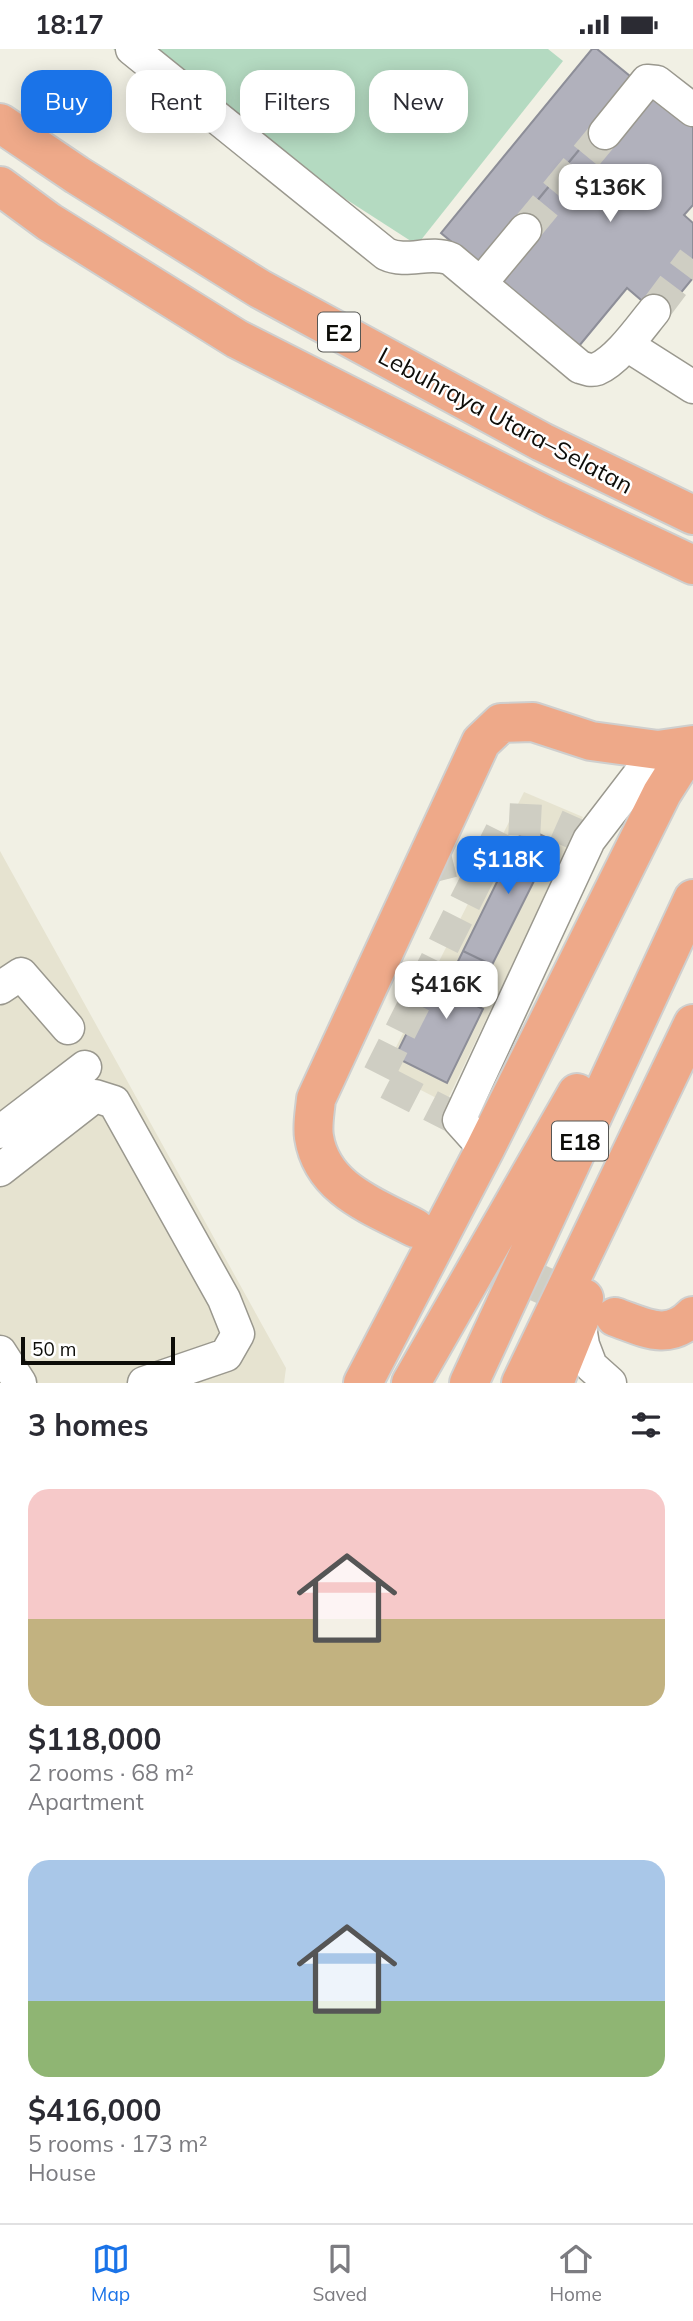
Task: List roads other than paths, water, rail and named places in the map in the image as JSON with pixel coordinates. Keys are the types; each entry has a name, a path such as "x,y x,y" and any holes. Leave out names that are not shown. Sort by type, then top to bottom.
{"highway":[{"name":"Lebuhraya Utara–Selatan","path":"0,123 77,175 260,289 542,442 693,515"},
{"name":"Lebuhraya Utara–Selatan","path":"0,187 49,222 237,339 553,499 693,565"},
{"path":"363,1383 423,1239 485,1149 662,793 684,758 681,748 591,741 533,722 501,723 481,742 316,1099 313,1135 321,1164 347,1193 423,1239"},
{"path":"411,1383 597,1058 687,911"},
{"name":"E18","path":"469,1383 687,911"},
{"name":"E18","path":"521,1383 693,1024"},
{"path":"554,1383 597,1319 610,1198"},
{"path":"597,1319 656,1332 682,1328 693,1316"}],"lane":[{"path":"132,49 386,254 396,259 444,256 481,283 580,367 592,370 598,368 627,345 654,311"},
{"path":"605,133 647,81 657,82 693,110"},
{"path":"481,283 525,230"},
{"path":"627,345 693,387"},
{"path":"0,988 21,974 68,1028"},
{"path":"0,1132 85,1067"},
{"path":"0,1170 96,1096 114,1102 224,1299 238,1334 226,1355 144,1383"},
{"path":"383,1383 423,1239"},
{"path":"597,1319 583,1345 592,1366 610,1383"},
{"path":"0,1352 20,1383"}],"tunnel":[{"path":"525,230 605,133"},
{"path":"654,311 693,259"},
{"path":"459,1120 377,1078 507,819 546,821 589,840"},
{"path":"422,869 489,852"},
{"path":"415,1228 594,1308"}]}
